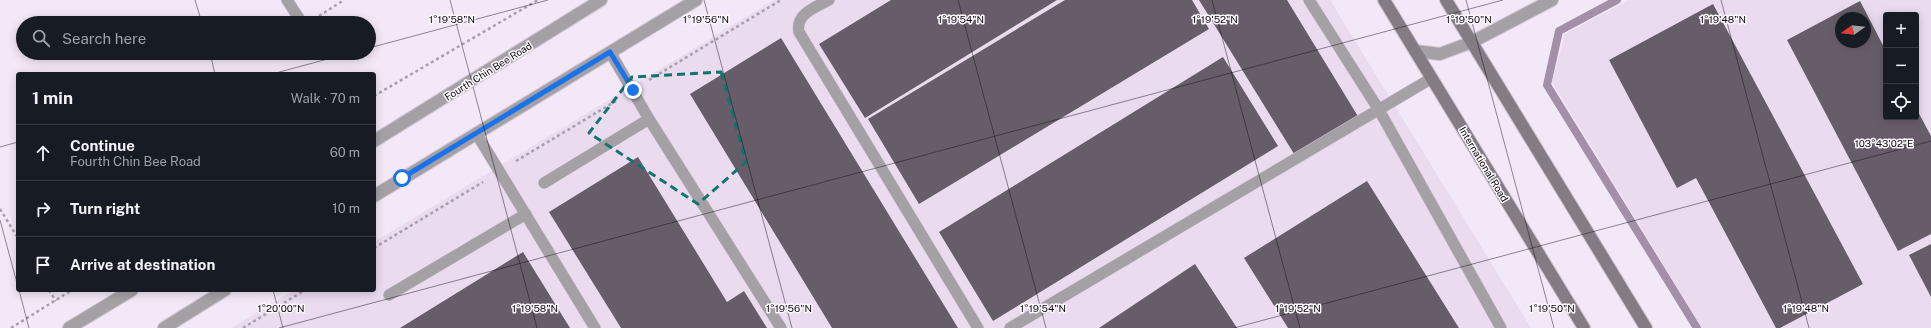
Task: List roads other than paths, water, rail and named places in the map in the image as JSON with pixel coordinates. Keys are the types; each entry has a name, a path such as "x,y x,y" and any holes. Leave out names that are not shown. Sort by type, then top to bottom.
{"main road":[{"name":"International Road","path":"1384,0 1584,328"},
{"path":"1446,0 1646,328"}],"street":[{"name":"Fourth Chin Bee Road","path":"376,140 602,0"},
{"path":"376,195 696,0"},
{"path":"1416,52 1440,54 1472,42 1552,0"},
{"path":"69,328 129,292"},
{"path":"164,328 222,292"}],"lane":[{"path":"287,0 297,16"},
{"path":"829,0 804,14 799,20 798,32 978,328"},
{"path":"1309,0 1379,110 1501,328"},
{"path":"610,52 649,119 781,328"},
{"path":"1010,328 1432,78"},
{"path":"544,183 649,119"},
{"path":"476,133 595,328"},
{"path":"389,295 526,214"}],"waterway":[{"path":"1617,0 1559,31 1547,85 1697,328"}]}
